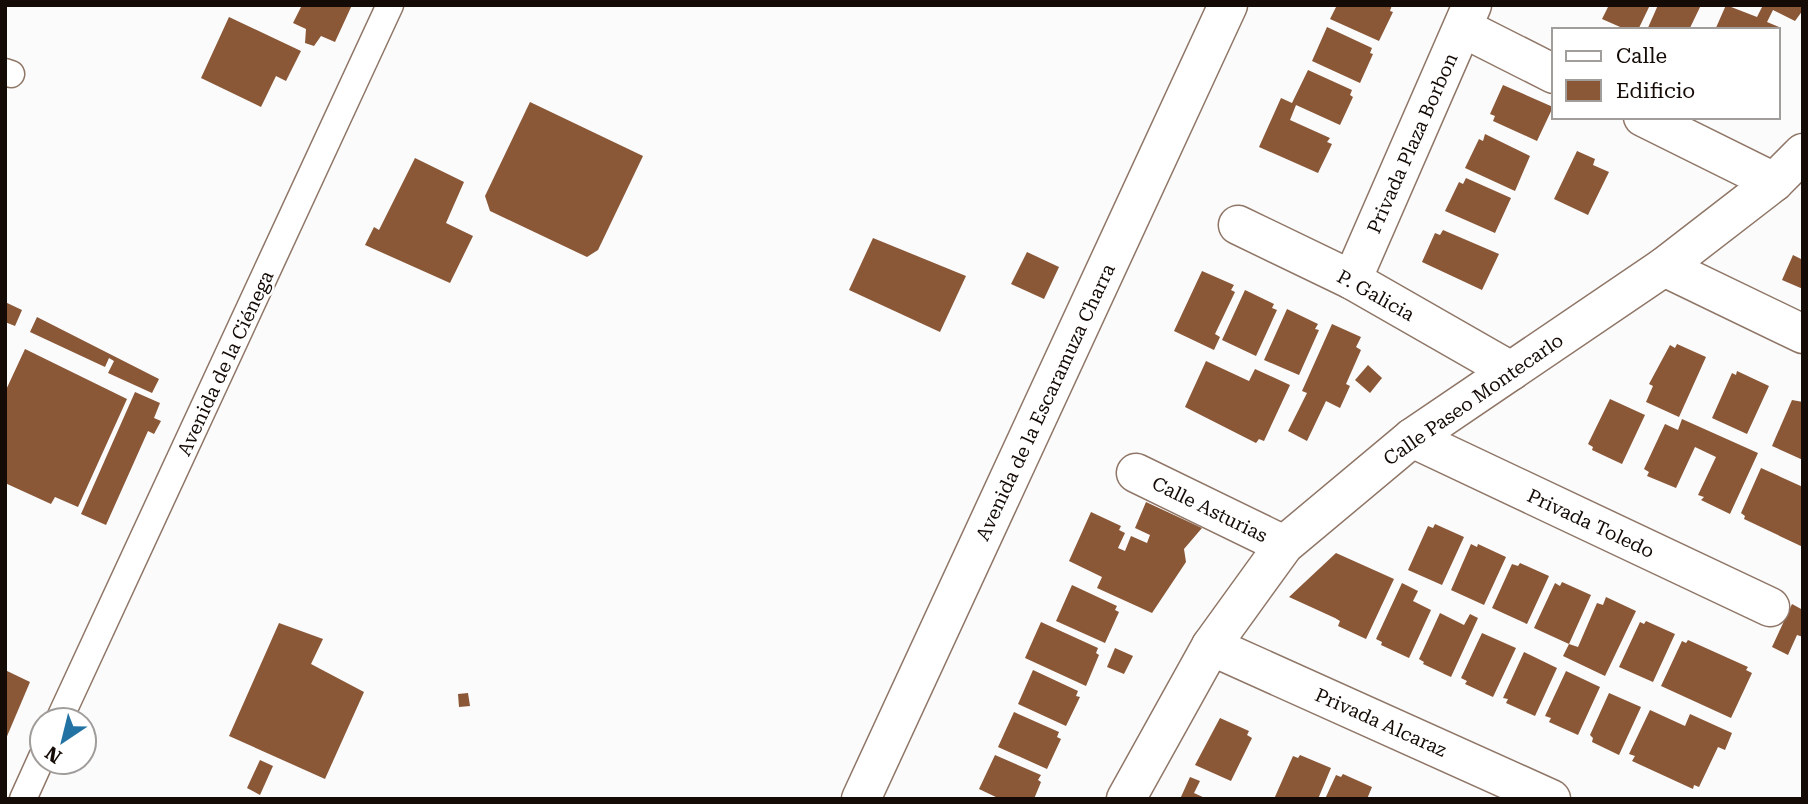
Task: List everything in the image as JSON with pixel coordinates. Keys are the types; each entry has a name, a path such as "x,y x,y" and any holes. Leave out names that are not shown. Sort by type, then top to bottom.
{"street":[{"name":"Avenida de la Escaramuza Charra","path":"861,799 1228,5"},
{"path":"1467,17 1552,73"},
{"name":"Privada Plaza Borbon","path":"1352,280 1467,17"},
{"path":"1647,119 1774,182"},
{"name":"Calle Paseo Montecarlo","path":"1126,799 1211,646 1284,545 1412,438 1664,267 1774,182 1803,153"},
{"name":"P. Galicia","path":"1238,225 1352,280 1511,371"},
{"path":"1664,267 1803,334"},
{"name":"Privada Toledo","path":"1412,438 1770,607"},
{"name":"Calle Asturias","path":"1136,473 1284,545"},
{"name":"Privada Alcaraz","path":"1211,646 1551,799"}],"lane":[{"name":"Avenida de la Ciénega","path":"65,706 390,5"},
{"path":"23,799 33,776"}],"building":[{"path":"302,5 352,5 335,42 321,36 314,46 305,43 306,29 293,23"},
{"path":"1337,5 1392,5 1390,11 1393,12 1379,41 1330,19"},
{"path":"1609,5 1650,5 1639,28 1622,28 1602,19"},
{"path":"1658,5 1701,5 1690,28 1648,28"},
{"path":"1726,5 1757,17 1763,5 1803,5 1803,10 1795,21 1773,10 1767,22 1778,28 1716,28"},
{"path":"229,17 301,51 286,81 276,76 261,107 201,78"},
{"path":"1327,27 1372,48 1370,53 1373,54 1360,83 1312,61"},
{"path":"1308,70 1352,90 1350,95 1353,97 1340,125 1296,105 1290,120 1330,138 1327,142 1332,144 1318,173 1259,147 1281,98 1292,103"},
{"path":"1503,85 1552,107 1537,141 1493,121 1495,116 1490,114"},
{"path":"530,102 643,156 598,250 587,257 490,211 485,196"},
{"path":"1485,134 1530,156 1515,191 1465,168 1479,139 1483,141"},
{"path":"1577,151 1595,159 1593,165 1609,172 1588,215 1554,199"},
{"path":"415,158 464,182 446,223 473,236 450,283 365,245 374,227 379,230"},
{"path":"1466,178 1511,198 1495,233 1445,211 1459,182 1463,184"},
{"path":"1443,230 1499,254 1482,290 1422,262 1435,233 1440,235"},
{"path":"873,238 966,276 940,332 849,290"},
{"path":"1027,252 1059,267 1044,299 1011,284"},
{"path":"1793,255 1803,260 1803,289 1782,280"},
{"path":"1202,271 1234,285 1231,290 1235,292 1215,334 1220,337 1214,350 1174,331"},
{"path":"1245,290 1274,304 1272,308 1277,310 1256,356 1222,340"},
{"path":"5,302 22,310 15,326 5,322"},
{"path":"1287,309 1318,324 1315,329 1319,330 1299,375 1264,360"},
{"path":"37,317 159,379 152,393 108,373 114,361 109,358 105,367 30,332"},
{"path":"1332,324 1361,337 1356,347 1361,350 1346,384 1350,386 1340,408 1326,401 1307,441 1288,431 1307,393 1302,391"},
{"path":"1677,344 1706,357 1679,417 1646,402 1653,386 1649,384 1670,345 1675,348"},
{"path":"25,349 127,399 78,507 55,497 51,504 5,483 5,392"},
{"path":"1206,361 1249,381 1255,369 1290,385 1264,441 1259,439 1256,443 1185,407"},
{"path":"1368,365 1382,378 1370,393 1355,380"},
{"path":"1737,371 1769,386 1747,434 1712,418 1732,373 1736,375"},
{"path":"135,392 160,403 154,418 161,421 154,434 148,431 106,525 81,514"},
{"path":"1610,399 1645,415 1622,464 1592,450 1593,447 1588,444"},
{"path":"1792,400 1803,402 1803,460 1772,446"},
{"path":"1682,419 1758,453 1730,514 1701,500 1704,497 1698,495 1716,457 1695,447 1676,488 1647,476 1649,472 1644,469 1665,424 1678,430"},
{"path":"1761,468 1803,487 1803,547 1744,519 1745,516 1741,513"},
{"path":"1146,502 1202,528 1184,549 1186,562 1152,613 1097,588 1102,577 1069,561 1091,512 1121,526 1119,530 1125,533 1118,548 1125,551 1131,536 1147,543 1150,535 1135,528"},
{"path":"1435,524 1464,537 1442,585 1408,570 1428,526 1433,528"},
{"path":"1471,544 1477,547 1478,544 1506,557 1484,605 1451,590"},
{"path":"1336,553 1394,579 1366,639 1338,626 1340,621 1335,618 1289,597"},
{"path":"1520,563 1549,576 1527,624 1492,608 1512,564 1518,566"},
{"path":"1562,582 1591,595 1569,644 1534,628 1555,583 1560,586"},
{"path":"1402,583 1418,591 1413,601 1431,610 1409,658 1381,645 1382,642 1376,639"},
{"path":"1072,585 1117,606 1115,610 1119,612 1105,643 1056,621"},
{"path":"1606,597 1636,611 1605,676 1563,656 1569,644 1578,647 1597,603 1603,605"},
{"path":"1792,604 1803,610 1803,637 1797,635 1788,655 1772,647"},
{"path":"1440,613 1464,625 1470,614 1478,618 1451,677 1423,664 1419,659"},
{"path":"1646,621 1675,634 1653,682 1619,667 1640,622 1644,624"},
{"path":"1041,622 1098,648 1096,653 1099,655 1086,686 1025,658"},
{"path":"279,623 323,639 311,664 364,692 325,779 229,736"},
{"path":"1482,633 1516,648 1493,697 1465,684 1467,681 1461,678"},
{"path":"1688,640 1748,667 1746,670 1752,673 1731,718 1661,686 1682,641 1686,643"},
{"path":"1115,648 1133,656 1124,674 1107,667"},
{"path":"1524,652 1557,668 1535,716 1506,703 1508,699 1503,698"},
{"path":"5,670 30,682 5,741"},
{"path":"1033,670 1078,691 1076,696 1080,697 1066,726 1018,704"},
{"path":"1566,671 1600,687 1578,735 1549,722 1551,718 1545,716"},
{"path":"468,693 470,706 459,707 458,694"},
{"path":"1609,693 1641,707 1619,755 1592,742 1590,735"},
{"path":"1650,710 1685,726 1690,714 1732,733 1725,750 1718,747 1699,787 1694,785 1693,789 1632,761 1635,756 1629,754"},
{"path":"1014,712 1059,732 1057,737 1061,739 1047,769 998,747"},
{"path":"1220,718 1249,731 1247,735 1252,738 1231,781 1195,765"},
{"path":"995,755 1041,775 1034,799 1000,799 979,789"},
{"path":"1300,755 1331,768 1318,799 1274,799 1293,756 1298,758"},
{"path":"260,760 273,766 260,795 247,788"},
{"path":"1343,774 1372,787 1367,799 1325,799 1336,775 1341,777"},
{"path":"1190,777 1200,781 1194,793 1207,799 1180,799"}]}
